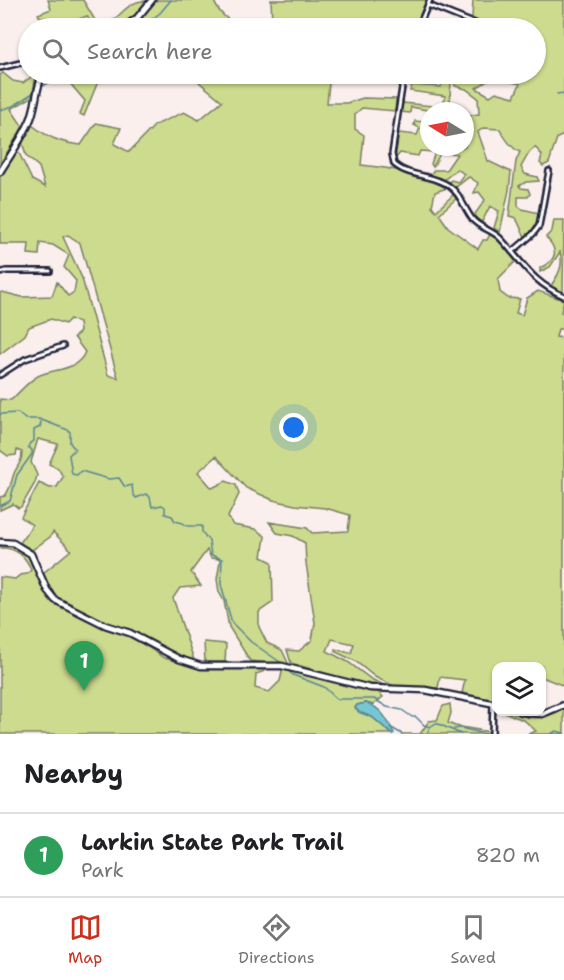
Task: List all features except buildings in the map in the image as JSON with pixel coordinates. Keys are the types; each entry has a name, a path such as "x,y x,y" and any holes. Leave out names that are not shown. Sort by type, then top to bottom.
{"street":[{"path":"137,18 152,0"},
{"path":"422,18 430,0"},
{"path":"428,5 461,18"},
{"path":"0,68 18,64"},
{"path":"0,172 29,123 39,84"},
{"path":"402,84 392,154 393,164 449,186 475,221 497,235 535,279 564,296"},
{"path":"512,252 539,226 549,171"},
{"path":"0,273 50,270"},
{"path":"0,375 25,359 63,346"},
{"path":"0,542 13,543 32,554 47,590 55,600 105,626 130,633 178,659 201,666 284,667 370,688 422,689 492,702"},
{"path":"546,713 564,705"},
{"path":"492,734 494,716"}],"green space":[{"path":"48,0 83,0 94,18 87,16 44,18 38,14 51,9"},
{"path":"157,0 214,0 221,13 227,18 138,18"},
{"path":"271,0 426,0 419,18 272,18"},
{"path":"473,0 564,0 564,135 557,138 549,163 543,166 540,163 542,155 535,147 521,167 525,174 537,177 539,181 526,182 519,186 528,189 530,194 528,197 518,197 518,206 539,213 535,226 525,237 516,218 509,216 516,161 520,152 511,146 500,129 483,128 478,132 488,161 511,172 500,232 494,228 499,211 490,206 482,222 475,214 485,200 479,192 474,193 478,183 469,177 456,187 448,183 451,180 458,182 464,174 457,169 444,180 430,175 434,170 446,170 456,156 474,156 474,115 479,114 478,98 455,84 482,84 476,88 490,96 496,92 514,97 520,84 546,84 546,18 472,18"},
{"path":"146,1 139,12 131,18 115,18 133,4"},
{"path":"3,73 18,84 34,84 32,97 11,109 23,127 0,164 0,75"},
{"path":"71,84 97,84 84,116 80,114 85,101"},
{"path":"201,84 329,84 327,103 347,103 363,98 396,99 395,111 362,108 355,114 355,129 364,135 361,165 405,172 427,178 447,188 435,192 432,206 436,211 454,194 457,198 439,214 448,227 478,249 491,232 516,261 498,279 500,292 508,298 520,299 516,313 522,315 527,298 538,291 564,300 561,312 564,314 563,329 558,329 556,337 564,338 564,686 546,679 546,662 492,662 492,700 462,693 465,680 440,677 438,688 394,686 375,677 355,661 336,652 335,649 351,653 354,644 332,639 327,651 388,687 358,683 291,663 287,650 299,651 312,640 315,623 305,543 293,536 277,533 269,522 307,528 312,533 348,531 350,515 325,508 273,500 246,488 216,456 198,472 212,488 226,481 236,485 239,494 228,517 233,525 255,529 265,536 262,557 272,562 273,602 259,612 259,627 267,643 282,650 289,665 250,661 229,627 217,579 219,559 211,558 207,550 191,572 201,586 180,588 173,598 194,660 191,662 128,631 111,626 55,598 50,593 42,574 71,550 53,532 50,537 32,550 20,543 32,525 21,517 39,483 50,488 57,487 63,477 58,468 49,464 58,444 38,439 31,462 37,475 35,483 21,507 18,508 13,504 0,510 0,497 5,496 9,489 22,452 17,450 16,455 8,456 0,450 0,399 11,400 36,377 72,366 85,352 74,337 80,332 79,323 70,319 65,324 51,319 29,327 25,335 0,354 0,293 22,297 52,296 57,282 68,296 74,292 76,281 64,267 69,255 53,245 40,243 39,255 28,254 29,244 0,244 0,175 15,151 19,153 32,180 45,187 39,167 26,156 22,141 32,125 55,139 81,145 96,123 121,128 114,144 129,152 155,125 184,112 199,120 222,101","holes":["68,235 80,243 118,378 108,375 82,278 63,237"]},
{"path":"442,84 451,84 451,102 444,102 445,96 410,91 412,85 441,87"},
{"path":"403,103 420,105 420,109 411,107 410,113 400,112"},
{"path":"415,121 420,122 420,128 414,125"},
{"path":"420,128 418,156 400,153 395,159 399,133 417,135"},
{"path":"434,156 439,156 433,167 431,164"},
{"path":"554,220 564,220 563,293 550,287 560,271 560,252 550,267 540,272 540,268 550,262 554,255 553,247 546,237 552,231"},
{"path":"0,543 12,545 31,557 44,591 51,601 106,629 133,637 164,658 203,668 265,668 265,671 256,674 255,688 269,692 280,681 283,668 377,691 383,697 373,705 366,703 357,705 355,708 372,717 392,734 0,734 0,577 15,579 31,570 19,553 0,548"},
{"path":"204,642 226,644 225,662 205,662"},
{"path":"450,704 451,713 448,723 490,732 490,734 420,734 429,721 437,720 443,706"},
{"path":"564,708 564,734 528,734 536,731 525,721 513,716 539,718"}],"water":[{"path":"366,703 380,711 394,733 355,708 357,705"}],"waterway":[{"path":"153,18 171,0"},
{"path":"40,88 47,84"},
{"path":"0,110 13,106 36,91"},
{"path":"557,94 564,93"},
{"path":"0,414 18,413 25,419 39,419 68,430 70,443 75,449 69,455 72,474 77,475 81,471 109,479 119,478 125,487 132,485 136,498 146,494 150,497 152,507 162,505 165,507 165,514 172,516 175,521 187,526 202,526 202,532 209,541 211,555 222,559 221,584 232,623 251,642 283,664"},
{"path":"0,506 10,501 17,475 32,454 32,450 28,447 34,441 34,430 40,427 41,422"},
{"path":"284,668 293,675 324,687 337,699 374,699 387,707 402,710 430,727"},
{"path":"427,734 430,727 436,723 461,734"},
{"path":"390,727 402,734"},
{"path":"454,729 460,728 486,734"},
{"path":"551,734 556,731 564,733"}],"place":[{"name":"Larkin State Park Trail","path":"84,691"}]}
